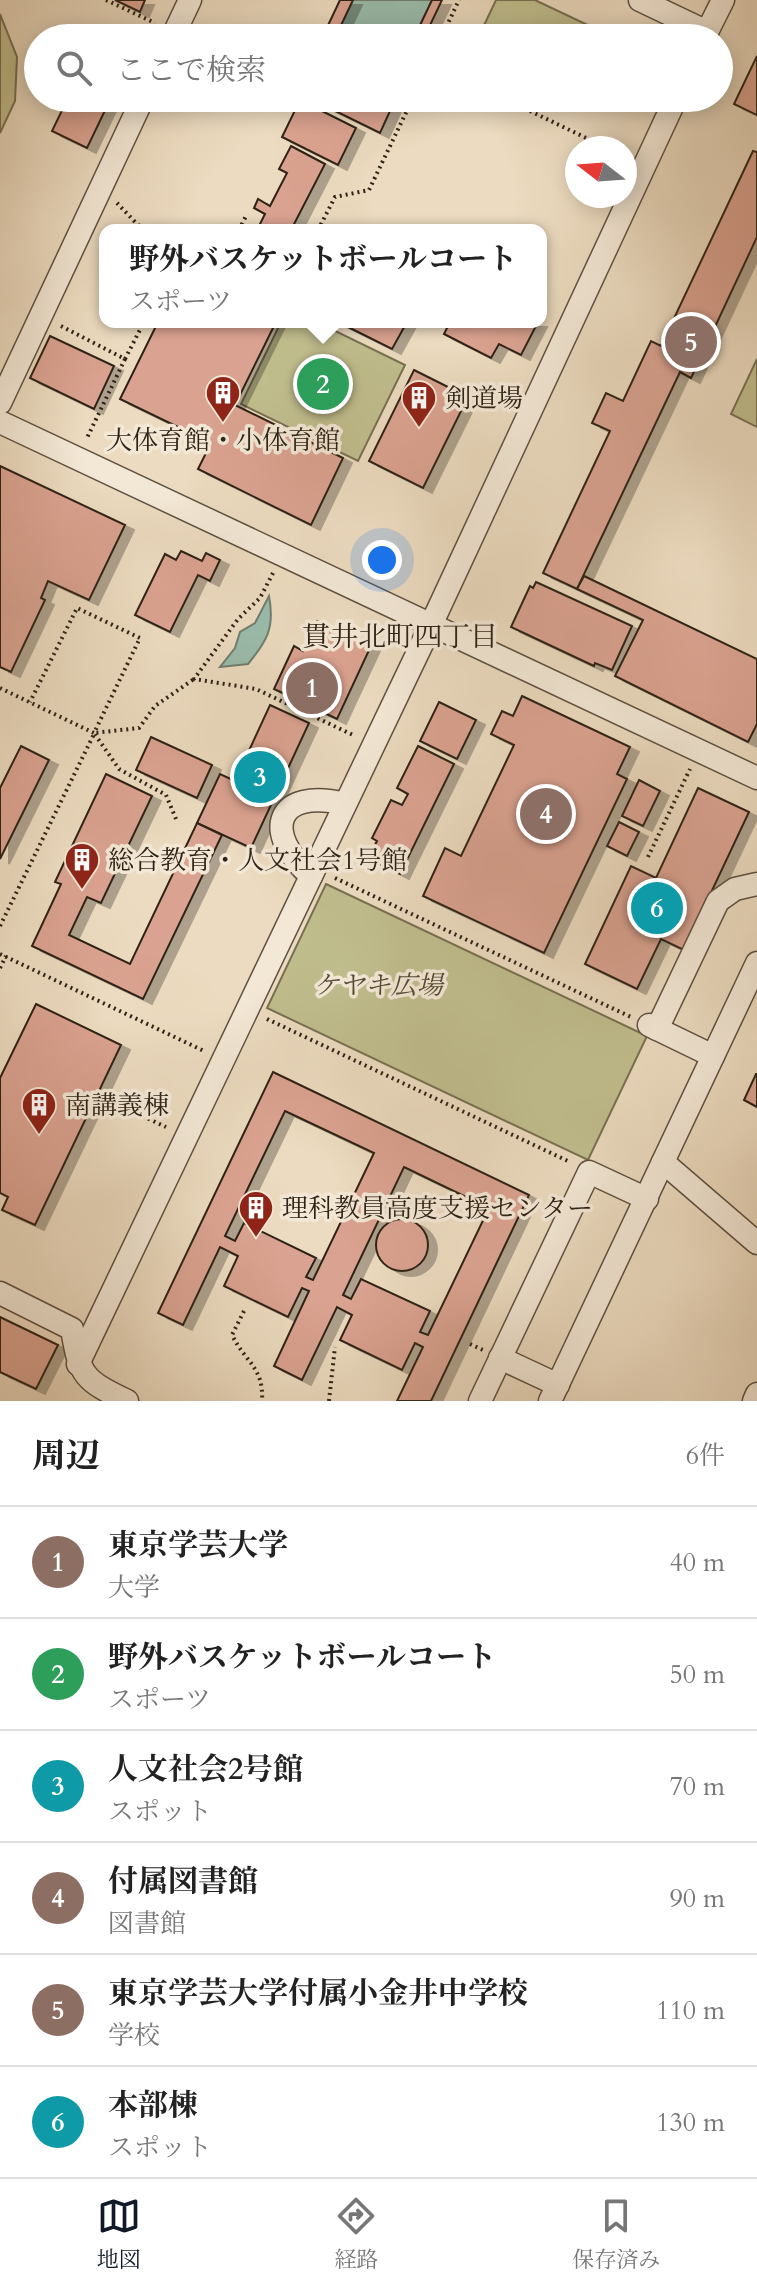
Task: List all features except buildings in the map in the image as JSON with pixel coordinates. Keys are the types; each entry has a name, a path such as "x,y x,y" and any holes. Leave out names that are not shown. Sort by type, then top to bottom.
{"street":[{"path":"174,24 190,0"},
{"path":"640,0 685,24"},
{"path":"711,24 723,0"},
{"path":"0,403 136,112"},
{"path":"78,1364 431,625 669,112"},
{"path":"0,422 757,778"},
{"path":"313,872 287,850 281,833 283,815 294,804 311,799 345,804"},
{"path":"713,1056 653,1027 718,901 735,889 757,884"},
{"path":"500,1358 554,1393 757,963"},
{"path":"663,1162 757,1243"},
{"path":"480,1401 589,1172 647,1199"},
{"path":"0,1293 72,1329 78,1364 93,1384 127,1401"},
{"path":"754,1401 757,1394"}],"path":[{"path":"106,0 151,24"},
{"path":"448,24 459,0"},
{"path":"321,224 335,197 369,190 406,112"},
{"path":"532,112 582,136"},
{"path":"101,187 137,224"},
{"path":"242,224 247,214"},
{"path":"41,315 125,359"},
{"path":"78,457 141,328"},
{"path":"94,733 139,728 155,706 194,679 238,619 260,598 282,554"},
{"path":"0,926 140,638 77,608 30,702"},
{"path":"194,679 256,689 373,745"},
{"path":"1,690 94,733 119,769 166,795 176,819"},
{"path":"648,857 699,751"},
{"path":"313,872 653,1027"},
{"path":"0,968 3,955 223,1060"},
{"path":"247,1010 589,1172"},
{"path":"110,1101 186,1137"},
{"path":"244,1311 232,1335 240,1352 256,1367 263,1388 262,1401"},
{"path":"329,1401 335,1347"}],"green space":[{"path":"496,0 535,0 586,24 485,24"},
{"path":"0,14 17,57 15,101 0,133"},
{"path":"278,328 329,328 405,365 358,461 241,404"},
{"path":"757,359 757,427 731,414"},
{"name":"ケヤキ広場","path":"326,884 647,1036 588,1160 267,1008"}],"shaded area":[{"path":"353,0 432,0 421,24 342,24"},
{"path":"269,596 270,626 260,648 248,664 220,667 235,648 240,632 255,623"}],"place":[{"name":"東京学芸大学付属小金井中学校","path":"691,342"},
{"name":"野外バスケットボールコート","path":"323,384"},
{"name":"大体育館・小体育館","path":"223,424"},
{"name":"剣道場","path":"419,429"},
{"name":"東京学芸大学","path":"312,688"},
{"name":"人文社会2号館","path":"260,777"},
{"name":"付属図書館","path":"546,814"},
{"name":"総合教育・人文社会1号館","path":"82,891"},
{"name":"本部棟","path":"657,908"},
{"name":"南講義棟","path":"39,1136"},
{"name":"理科教員高度支援センター","path":"256,1239"}],"district":[{"name":"貫井北町四丁目","path":"400,636"}]}
